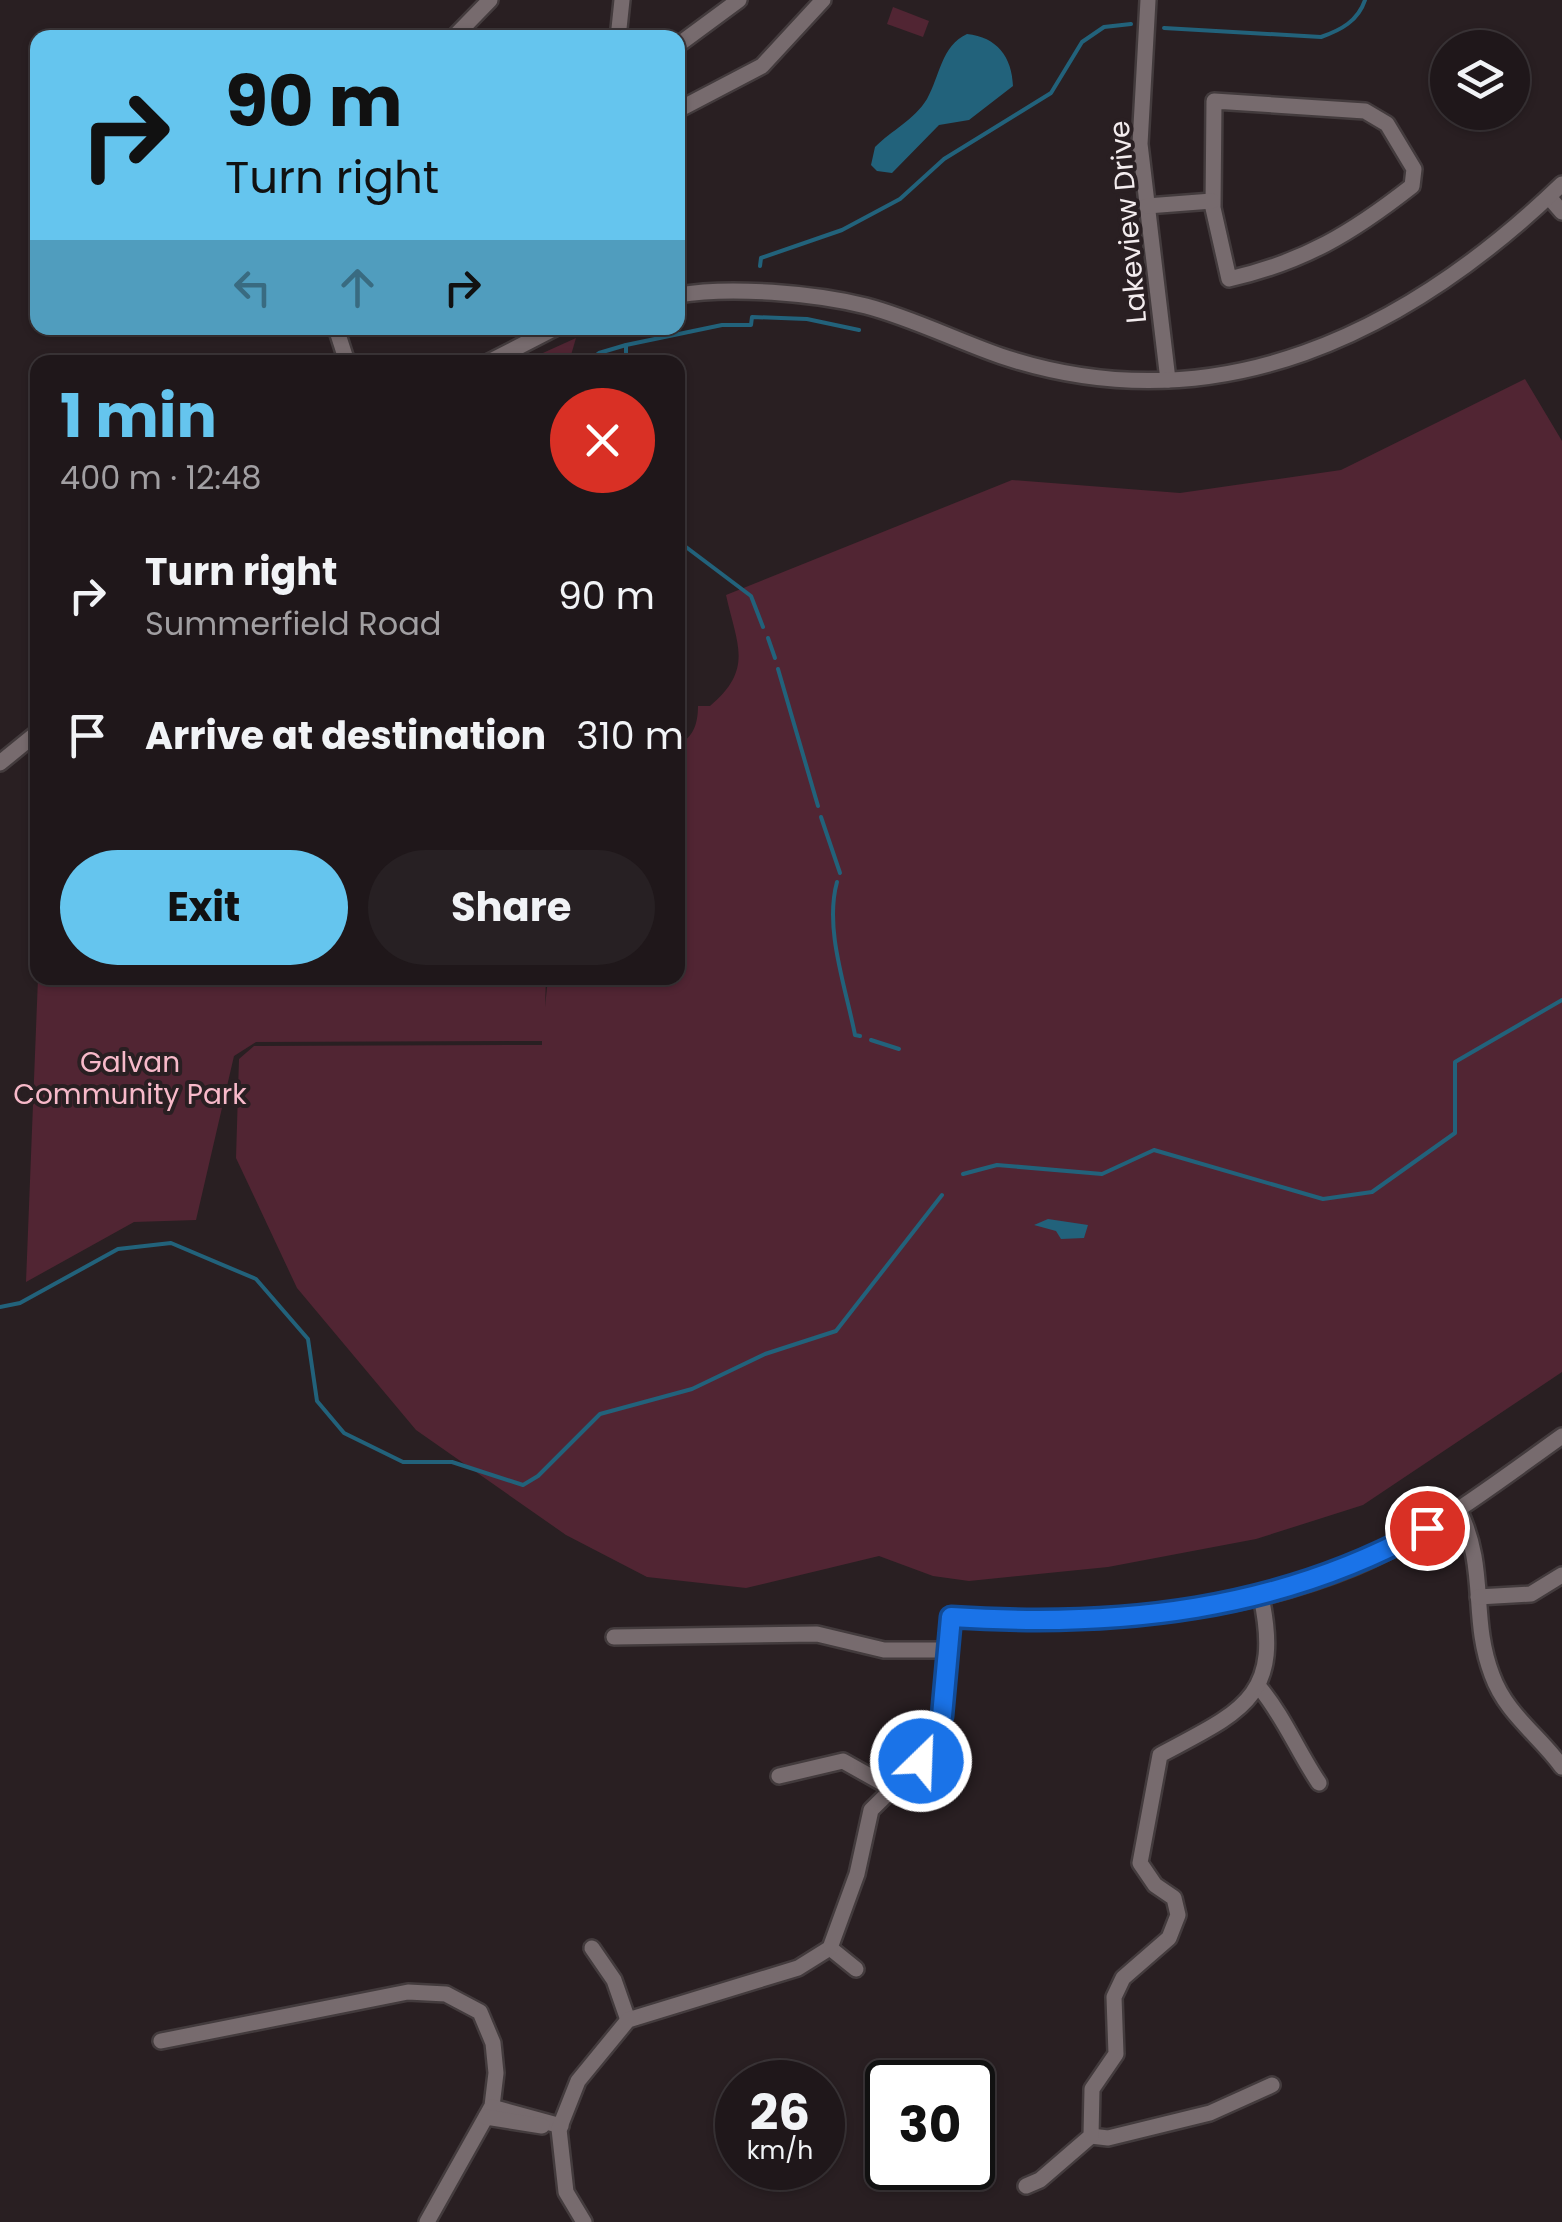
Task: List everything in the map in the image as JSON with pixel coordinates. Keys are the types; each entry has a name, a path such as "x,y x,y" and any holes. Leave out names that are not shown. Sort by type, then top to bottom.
{"street":[{"path":"460,30 490,0"},
{"path":"619,30 622,0"},
{"path":"685,40 739,0"},
{"path":"685,106 762,66 822,0"},
{"name":"Lakeview Drive","path":"1148,0 1140,144 1168,380"},
{"path":"1214,100 1365,111 1387,124 1414,169 1412,186 1353,232 1280,267 1228,279 1212,204 1214,100"},
{"path":"685,295 762,293 863,305 1006,358 1050,368 1168,380 1264,368 1354,336 1438,286 1562,184"},
{"path":"1549,197 1562,212"},
{"path":"1147,210 1212,204"},
{"path":"502,355 542,335"},
{"path":"0,763 30,739"},
{"path":"584,2222 566,2192 553,2125 578,2082 628,2020 798,1968 830,1948 857,1874 872,1810 921,1761 942,1716 951,1617 1026,1622 1154,1616 1261,1597 1355,1566 1458,1510 1562,1436"},
{"path":"1458,1510 1475,1549 1478,1597 1492,1677 1521,1725 1556,1745 1562,1767"},
{"path":"1478,1597 1531,1594 1562,1575"},
{"path":"1091,2136 1092,2088 1116,2054 1114,1997 1123,1978 1169,1938 1178,1915 1174,1898 1156,1885 1140,1863 1160,1755 1224,1721 1260,1688 1271,1641 1261,1597"},
{"path":"614,1636 818,1634 884,1650 948,1650"},
{"path":"1260,1688 1279,1711 1297,1751 1319,1783"},
{"path":"779,1776 843,1761 893,1789"},
{"path":"592,1948 614,1980 628,2020"},
{"path":"830,1948 856,1969"},
{"path":"161,2041 408,1992 446,1994 480,2012 493,2044 489,2112 427,2222"},
{"path":"1026,2186 1040,2180 1091,2136 1108,2138 1210,2113 1272,2085"},
{"path":"489,2112 539,2117 553,2125"}],"green space":[{"path":"893,7 929,21 923,37 887,24"},
{"path":"576,338 571,355 538,355"},
{"name":"Galvan Community Park","path":"1525,379 1562,441 1562,1372 1363,1505 1256,1539 1108,1567 969,1581 933,1576 879,1556 746,1588 647,1577 566,1535 416,1430 297,1288 236,1158 239,1059 254,1046 542,1045 542,1041 256,1042 234,1056 196,1220 134,1222 26,1282 38,985 546,985 545,1007 547,985 685,985 685,740 694,729 698,706 710,706 724,693 737,668 739,655 726,595 1012,480 1180,493 1341,470"}],"water":[{"path":"967,34 987,39 1001,50 1010,66 1013,86 969,120 939,125 892,173 877,171 871,165 875,147 922,106 946,54"},
{"path":"1048,1219 1088,1225 1084,1238 1061,1239 1056,1231 1034,1225"}],"waterway":[{"path":"1164,28 1321,37 1348,24 1365,0"},
{"path":"760,266 761,258 842,230 900,199 944,159 1051,93 1082,42 1104,27 1131,24"},
{"path":"685,333 722,325 751,325 752,317 807,319 859,330"},
{"path":"626,355 626,345 674,335"},
{"path":"596,355 626,345"},
{"path":"685,546 751,596 763,627"},
{"path":"768,638 775,658"},
{"path":"778,669 818,806"},
{"path":"821,817 840,873"},
{"path":"837,882 835,939 855,1035 860,1036"},
{"path":"963,1174 997,1165 1102,1174 1154,1150 1323,1199 1372,1192 1455,1133 1455,1062 1562,1000"},
{"path":"871,1040 899,1049"},
{"path":"0,1307 20,1303 118,1249 171,1243 256,1279 308,1339 317,1401 344,1433 403,1462 452,1462 523,1485 538,1476 600,1414 692,1389 765,1354 836,1331 942,1195"}],"route":[{"path":"921,1761 942,1716 951,1617 1026,1622 1154,1616 1210,1608 1261,1597 1355,1566 1427,1528"}]}
